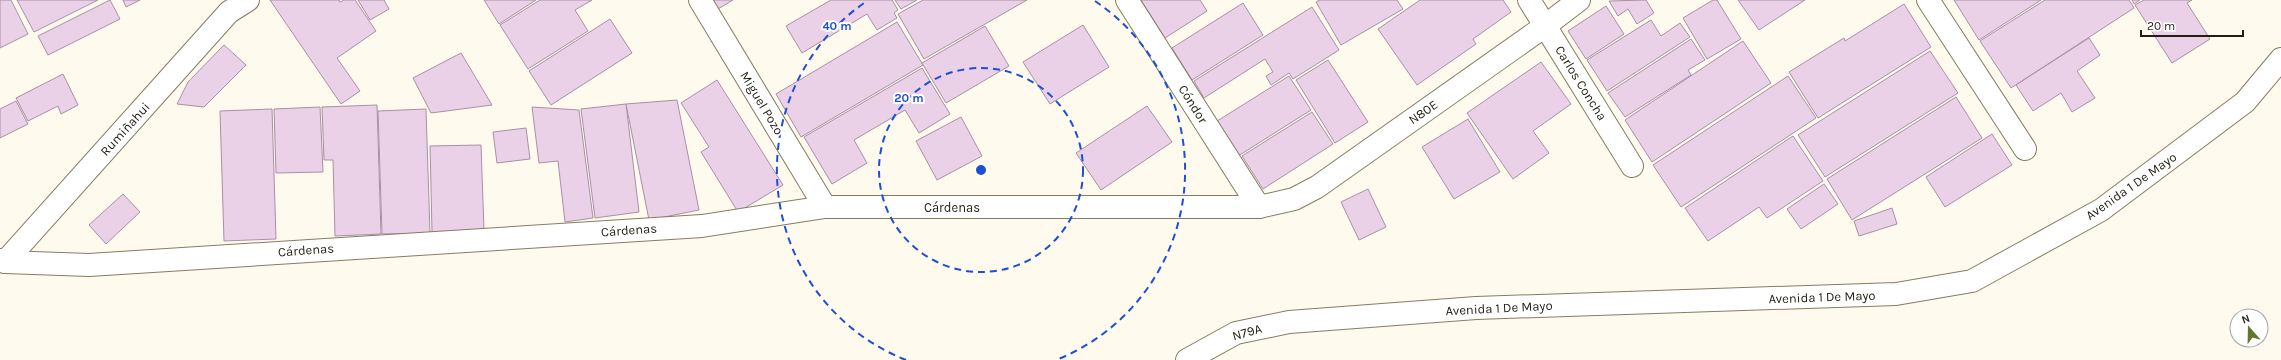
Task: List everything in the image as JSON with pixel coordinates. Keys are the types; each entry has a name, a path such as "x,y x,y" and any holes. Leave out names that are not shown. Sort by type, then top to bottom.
{"street":[{"name":"Rumiñahui","path":"3,261 224,6 248,0"},
{"name":"Miguel Pozo","path":"700,0 825,207"},
{"name":"Cóndor","path":"1127,0 1259,207"},
{"name":"Carlos Concha","path":"1529,0 1632,166"},
{"name":"N80E","path":"1259,207 1294,199 1318,187 1545,26 1579,0"},
{"path":"1928,0 2025,150"},
{"name":"Avenida 1 De Mayo","path":"1289,322 1476,308 1896,294 1972,281 2101,210 2245,102 2281,59"},
{"name":"Cárdenas","path":"3,261 89,264 702,226 825,207 1259,207"},
{"name":"N79A","path":"1187,360 1236,333 1289,322"}],"building":[{"path":"0,0 11,0 28,34 0,48"},
{"path":"17,0 98,0 34,32"},
{"path":"110,0 120,19 48,55 38,36"},
{"path":"123,0 140,0 126,7"},
{"path":"270,0 339,0 340,2 344,0 355,0 376,31 337,58 360,91 341,104"},
{"path":"358,0 384,0 389,9 370,20"},
{"path":"484,0 536,0 499,24"},
{"path":"540,0 592,0 575,10 588,31 528,69 500,25"},
{"path":"712,0 733,0 718,9"},
{"path":"831,0 892,0 898,10 894,13 897,18 877,30 867,14 802,53 786,26"},
{"path":"895,0 917,0 901,9"},
{"path":"923,0 1027,0 924,59 898,14"},
{"path":"1141,0 1200,0 1207,11 1165,38"},
{"path":"1320,0 1397,0 1403,9 1341,45 1316,2"},
{"path":"1420,0 1503,0 1511,12 1473,39 1476,44 1417,85 1378,29"},
{"path":"1646,0 1654,13 1637,24 1628,9 1618,16 1609,1"},
{"path":"1713,0 1717,0 1741,39 1707,59 1683,18"},
{"path":"1738,0 1805,0 1759,30"},
{"path":"1954,0 2041,0 1979,40"},
{"path":"2045,0 2129,0 2134,8 2011,88 1980,41"},
{"path":"2132,0 2140,0 2134,4"},
{"path":"2144,0 2192,0 2187,3 2210,39 2172,63 2135,5"},
{"path":"1243,3 1263,35 1192,80 1172,48"},
{"path":"1904,4 1931,47 1818,118 1789,72 1844,38 1845,41"},
{"path":"1606,6 1624,34 1586,59 1568,31"},
{"path":"1312,7 1339,50 1293,79 1289,73 1271,85 1266,76 1273,72 1265,59 1204,98 1194,81"},
{"path":"610,19 632,53 551,105 529,71"},
{"path":"1651,20 1661,36 1680,23 1690,37 1607,91 1587,60"},
{"path":"897,22 923,65 801,137 776,94"},
{"path":"1083,25 1109,67 1050,104 1023,62"},
{"path":"985,26 1009,66 946,103 922,63"},
{"path":"2089,38 2100,55 2077,71 2095,98 2072,112 2061,93 2033,111 2016,85"},
{"path":"1691,39 1705,60 1688,70 1691,75 1625,117 1608,93"},
{"path":"1743,41 1771,83 1652,162 1625,120"},
{"path":"224,45 246,65 204,107 177,104 188,82"},
{"path":"1930,51 1958,93 1825,177 1798,135"},
{"path":"461,53 492,105 431,113 413,78"},
{"path":"1328,60 1368,122 1335,143 1296,80"},
{"path":"1541,62 1571,104 1533,131 1549,153 1513,179 1467,113"},
{"path":"922,68 950,114 919,133 905,110 854,140 867,163 832,184 804,137"},
{"path":"63,74 78,105 61,114 58,106 28,121 16,98"},
{"path":"1289,76 1311,110 1235,158 1214,123"},
{"path":"1788,76 1816,118 1681,207 1653,165"},
{"path":"717,80 783,185 738,212 701,152 709,147 681,103"},
{"path":"1956,97 1982,138 1852,220 1827,179"},
{"path":"677,100 699,210 649,220 626,104"},
{"path":"16,101 28,124 0,138 0,109"},
{"path":"626,104 639,212 595,218 581,109"},
{"path":"377,105 381,234 335,236 333,160 324,160 322,107"},
{"path":"1147,106 1172,142 1101,190 1076,153"},
{"path":"320,107 323,172 276,173 274,109"},
{"path":"532,107 579,110 593,218 565,222 558,161 539,163"},
{"path":"272,109 276,239 224,241 220,111"},
{"path":"426,109 430,233 382,234 378,111"},
{"path":"1312,112 1333,144 1263,189 1242,156"},
{"path":"961,117 982,156 937,180 916,141"},
{"path":"1468,119 1500,172 1454,199 1422,147"},
{"path":"526,128 530,159 497,163 493,132"},
{"path":"1992,134 2012,165 1945,207 1926,177"},
{"path":"1793,136 1823,181 1767,218 1759,207 1708,241 1685,208"},
{"path":"481,145 484,231 432,232 430,146"},
{"path":"1824,184 1838,204 1801,229 1787,209"},
{"path":"1368,189 1386,227 1359,240 1341,202"},
{"path":"123,194 140,212 106,244 89,225"},
{"path":"1892,208 1897,224 1859,236 1854,221"}]}
